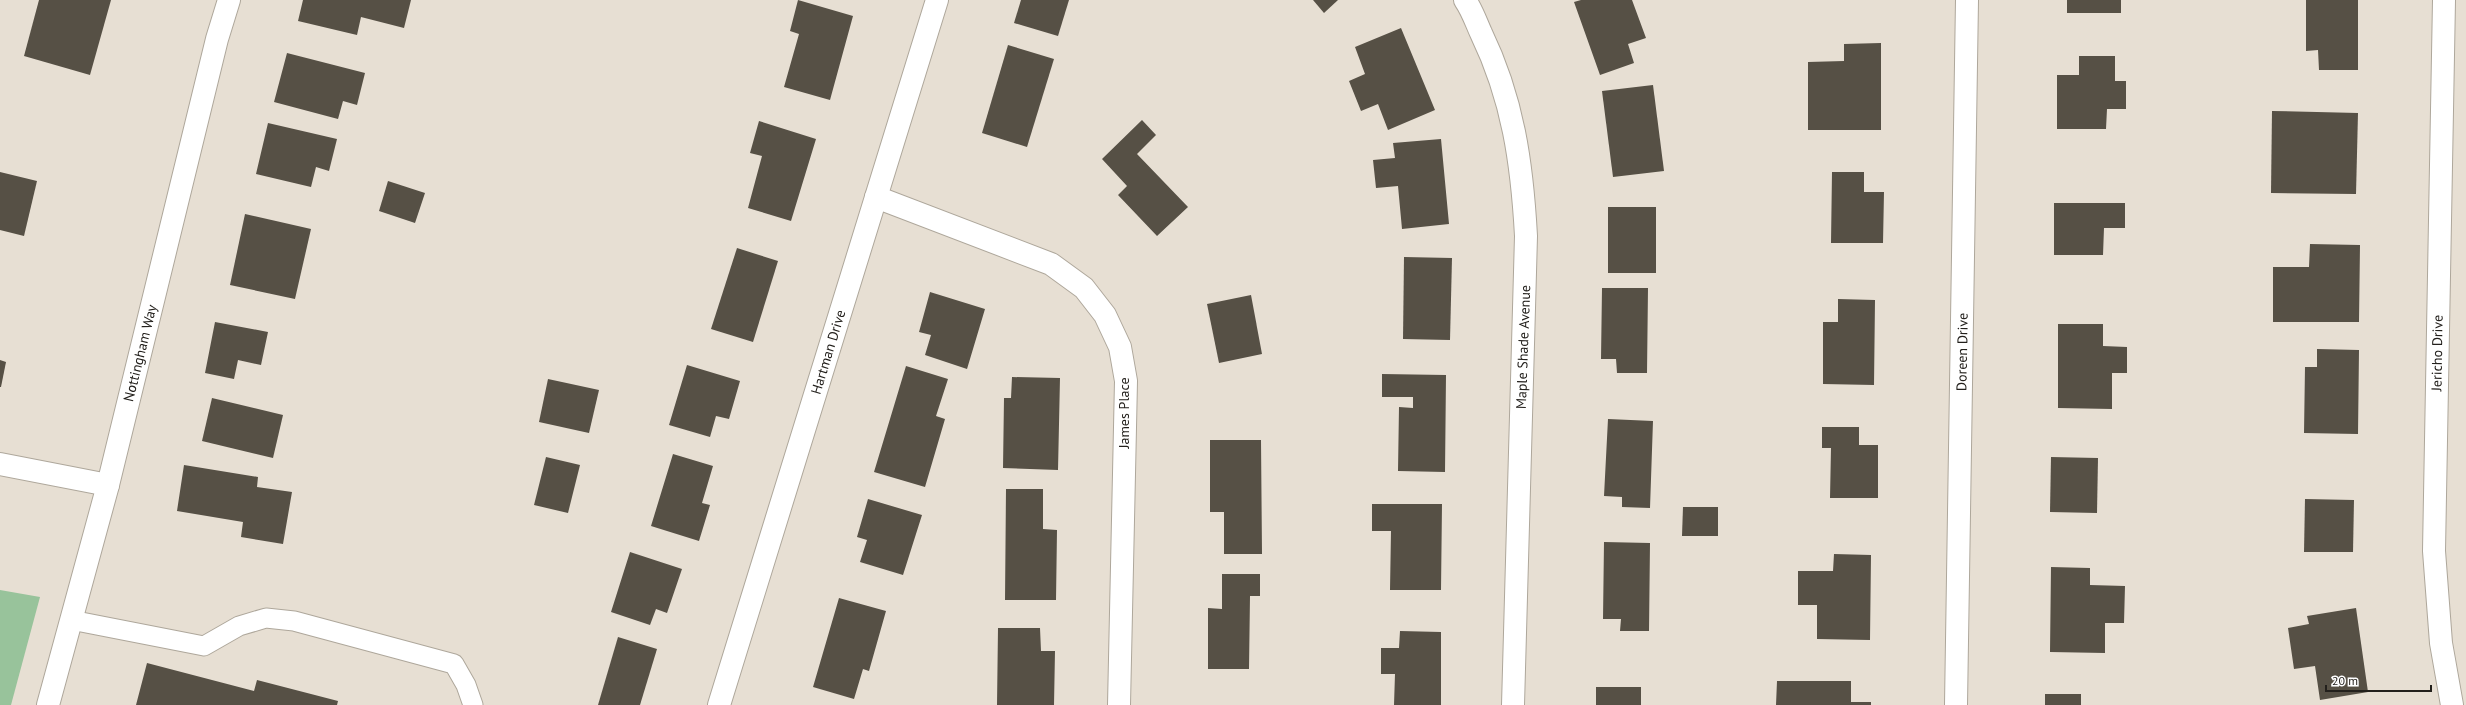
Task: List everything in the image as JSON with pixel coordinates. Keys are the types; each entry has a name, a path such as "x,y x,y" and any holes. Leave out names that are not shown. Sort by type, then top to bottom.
{"street":[{"name":"Nottingham Way","path":"48,705 108,485 217,40 229,0"},
{"name":"Hartman Drive","path":"719,705 938,0"},
{"name":"Maple Shade Avenue","path":"1465,0 1495,61 1514,123 1523,179 1526,236 1513,705"},
{"name":"Doreen Drive","path":"1956,705 1967,0"},
{"name":"Jericho Drive","path":"2444,0 2434,551 2441,643 2452,705"},
{"name":"James Place","path":"876,197 1051,264 1084,288 1105,315 1120,347 1126,381 1119,705"},
{"path":"0,464 108,485"}],"lane":[{"path":"71,620 204,646 239,626 266,618 294,621 454,664 466,685 473,705"}],"green space":[{"path":"0,590 40,597 11,705 0,705"}],"building":[{"path":"39,0 111,0 90,75 24,56"},
{"path":"303,0 411,0 404,28 361,17 357,35 298,21"},
{"path":"798,0 853,16 830,100 784,87 799,34 790,31"},
{"path":"1021,0 1069,0 1058,36 1014,23"},
{"path":"1313,0 1338,0 1324,13"},
{"path":"1581,0 1632,0 1646,38 1628,44 1634,63 1600,75 1574,2"},
{"path":"2067,0 2121,0 2121,13 2067,13"},
{"path":"2306,0 2358,0 2358,70 2319,70 2318,50 2306,51"},
{"path":"1401,28 1435,110 1388,130 1378,104 1361,111 1349,81 1365,74 1355,47"},
{"path":"1881,43 1881,130 1808,130 1808,62 1844,61 1844,44"},
{"path":"1008,45 1054,59 1027,147 982,133"},
{"path":"287,53 365,73 357,105 343,101 338,119 274,102"},
{"path":"2079,56 2115,56 2115,81 2126,81 2126,109 2107,109 2106,129 2057,129 2057,75 2079,75"},
{"path":"1653,85 1664,171 1613,177 1602,91"},
{"path":"2272,111 2358,113 2356,194 2271,193"},
{"path":"1142,120 1156,135 1137,154 1188,207 1157,236 1118,195 1127,186 1102,159"},
{"path":"759,121 816,139 791,221 748,208 762,156 750,153"},
{"path":"268,123 337,139 329,171 316,167 311,187 256,174"},
{"path":"1441,139 1449,224 1402,229 1398,186 1376,188 1373,160 1395,158 1393,143"},
{"path":"0,172 37,181 24,236 0,230"},
{"path":"1832,172 1864,172 1864,192 1884,192 1883,243 1831,243"},
{"path":"388,181 425,193 415,223 379,211"},
{"path":"2054,203 2125,203 2125,228 2104,228 2103,255 2054,255"},
{"path":"1608,207 1656,207 1656,273 1608,273"},
{"path":"245,214 311,229 295,299 230,285"},
{"path":"2310,244 2360,245 2359,322 2273,322 2273,267 2309,267"},
{"path":"737,248 778,261 753,342 711,329"},
{"path":"1404,257 1452,258 1450,340 1403,339"},
{"path":"1602,288 1648,288 1647,373 1617,373 1616,359 1601,359"},
{"path":"930,292 985,309 967,369 925,355 931,335 919,332"},
{"path":"1251,295 1262,354 1219,363 1207,304"},
{"path":"1838,299 1875,300 1874,385 1823,384 1823,322 1838,322"},
{"path":"215,322 268,332 261,365 238,360 234,379 205,373"},
{"path":"2058,324 2103,324 2103,346 2127,347 2127,373 2112,373 2112,409 2058,408"},
{"path":"2317,349 2359,350 2358,434 2304,433 2305,367 2317,367"},
{"path":"0,360 6,362 1,387 0,387"},
{"path":"687,365 740,381 729,419 716,416 710,437 669,425"},
{"path":"906,366 948,379 936,416 945,419 925,487 874,472"},
{"path":"1382,374 1446,375 1445,472 1398,471 1399,407 1413,408 1413,397 1382,397"},
{"path":"1012,377 1060,378 1058,470 1003,468 1004,398 1011,398"},
{"path":"548,379 599,390 589,433 539,422"},
{"path":"212,398 283,415 273,458 202,441"},
{"path":"1608,419 1653,421 1650,508 1622,507 1622,497 1604,496"},
{"path":"1822,427 1859,427 1859,445 1878,445 1878,498 1830,498 1831,448 1822,448"},
{"path":"1210,440 1261,440 1262,554 1224,554 1224,512 1210,512"},
{"path":"673,454 713,466 702,503 710,505 699,541 651,526"},
{"path":"546,457 580,465 568,513 534,505"},
{"path":"2051,457 2098,458 2097,513 2050,512"},
{"path":"184,465 258,477 257,487 292,492 283,544 241,537 243,522 177,511"},
{"path":"1006,489 1043,489 1043,529 1057,530 1056,600 1005,600"},
{"path":"868,499 922,515 903,575 860,562 867,540 857,537"},
{"path":"2305,499 2354,500 2353,552 2304,552"},
{"path":"1372,504 1442,504 1441,590 1390,590 1391,531 1372,531"},
{"path":"1683,507 1718,507 1718,536 1682,536"},
{"path":"1604,542 1650,543 1649,631 1620,631 1621,619 1603,619"},
{"path":"630,552 682,569 667,613 656,609 650,625 611,612"},
{"path":"1834,554 1871,555 1870,640 1817,639 1817,605 1798,605 1798,571 1833,571"},
{"path":"2051,567 2090,568 2090,585 2125,586 2124,623 2105,623 2105,653 2050,652"},
{"path":"1222,574 1260,574 1260,596 1250,596 1249,669 1208,669 1208,608 1222,609"},
{"path":"839,598 886,611 869,671 863,669 854,699 813,687"},
{"path":"2356,608 2368,692 2320,700 2315,666 2294,669 2288,628 2309,624 2307,616"},
{"path":"998,628 1040,628 1041,651 1055,651 1054,705 997,705"},
{"path":"1400,631 1441,632 1441,705 1394,705 1395,674 1381,674 1381,648 1399,648"},
{"path":"618,637 657,649 640,705 598,705"},
{"path":"147,663 254,691 257,680 338,701 337,705 136,705"},
{"path":"1777,681 1851,681 1851,702 1871,702 1871,705 1776,705"},
{"path":"1596,687 1641,687 1641,705 1596,705"},
{"path":"2045,694 2081,694 2081,705 2045,705"}]}
